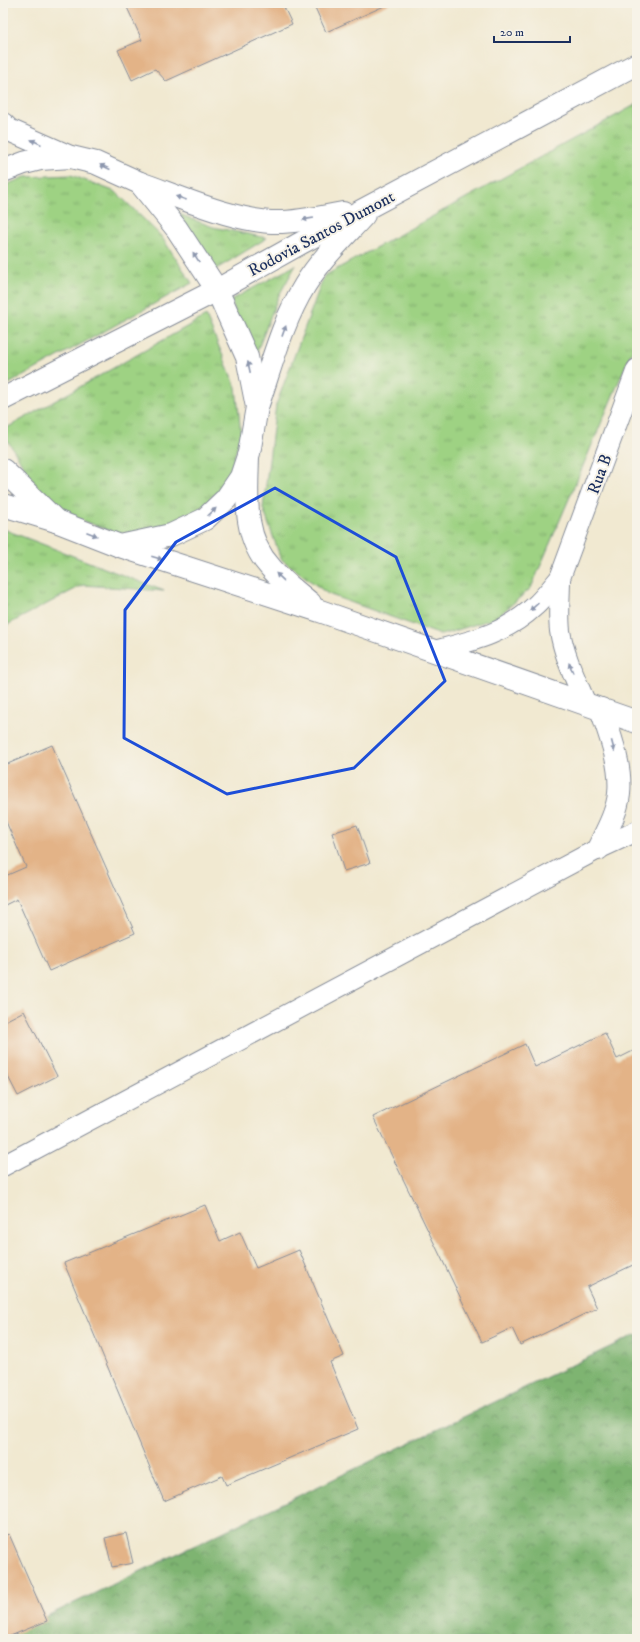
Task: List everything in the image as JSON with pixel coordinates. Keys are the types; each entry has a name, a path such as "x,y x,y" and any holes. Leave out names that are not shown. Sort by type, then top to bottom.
{"main road":[{"name":"Rodovia Santos Dumont","path":"3,400 217,290 373,204 637,64"},
{"path":"3,124 9,130 71,157 96,163 140,183 231,214 261,221 281,222 304,220 347,213 373,204"},
{"path":"3,171 40,159 71,157"},
{"path":"140,183 177,229 217,290 247,358 257,407"},
{"path":"320,611 270,567 256,548 249,527 247,504 249,453 257,407 293,307 305,285 326,256 373,204"},
{"path":"120,546 171,535 205,519 226,499 241,477 249,453"},
{"path":"3,470 56,521"},
{"path":"3,506 56,521 120,546 320,611 637,722"},
{"path":"593,707 615,754 619,776 619,794 614,816 598,849"}],"street":[{"name":"Rua B","path":"560,578 637,369"},
{"path":"434,651 485,637 503,629 520,619 536,606 560,578"},
{"path":"560,578 560,632 570,666 593,707"},
{"path":"3,1166 598,849 637,831"}],"highlighted area":[{"path":"275,488 396,557 445,681 354,768 227,794 124,738 125,610 176,542"}],"green space":[{"path":"637,104 637,339 531,588 496,618 441,635 328,594 281,559 263,508 276,405 324,276"},
{"path":"71,175 116,192 161,236 192,283 3,387 3,186 25,177"},
{"path":"179,214 213,227 267,238 213,271"},
{"path":"296,265 278,297 253,362 231,300"},
{"path":"206,316 236,387 241,434 227,482 196,513 144,533 117,533 56,511 30,477 3,433 3,430"},
{"path":"3,529 164,591 83,585 3,627"},
{"path":"637,1334 637,1639 3,1639 3,1637"}],"building":[{"path":"125,3 282,3 292,24 166,81 155,69 132,80 118,50 142,40"},
{"path":"313,3 391,3 326,32"},
{"path":"52,745 135,933 49,971 17,899 3,906 3,877 26,867 3,815 3,766"},
{"path":"357,825 370,863 344,871 332,833"},
{"path":"24,1011 57,1076 18,1096 3,1067 3,1022"},
{"path":"605,1033 617,1059 637,1049 637,1263 587,1287 597,1308 520,1345 512,1328 482,1342 373,1117 525,1044 535,1067"},
{"path":"205,1205 220,1241 240,1232 256,1268 299,1250 344,1356 330,1362 358,1429 226,1485 222,1476 164,1501 64,1263"},
{"path":"126,1533 133,1563 112,1567 105,1538"},
{"path":"9,1534 47,1621 3,1639 3,1536"}]}
